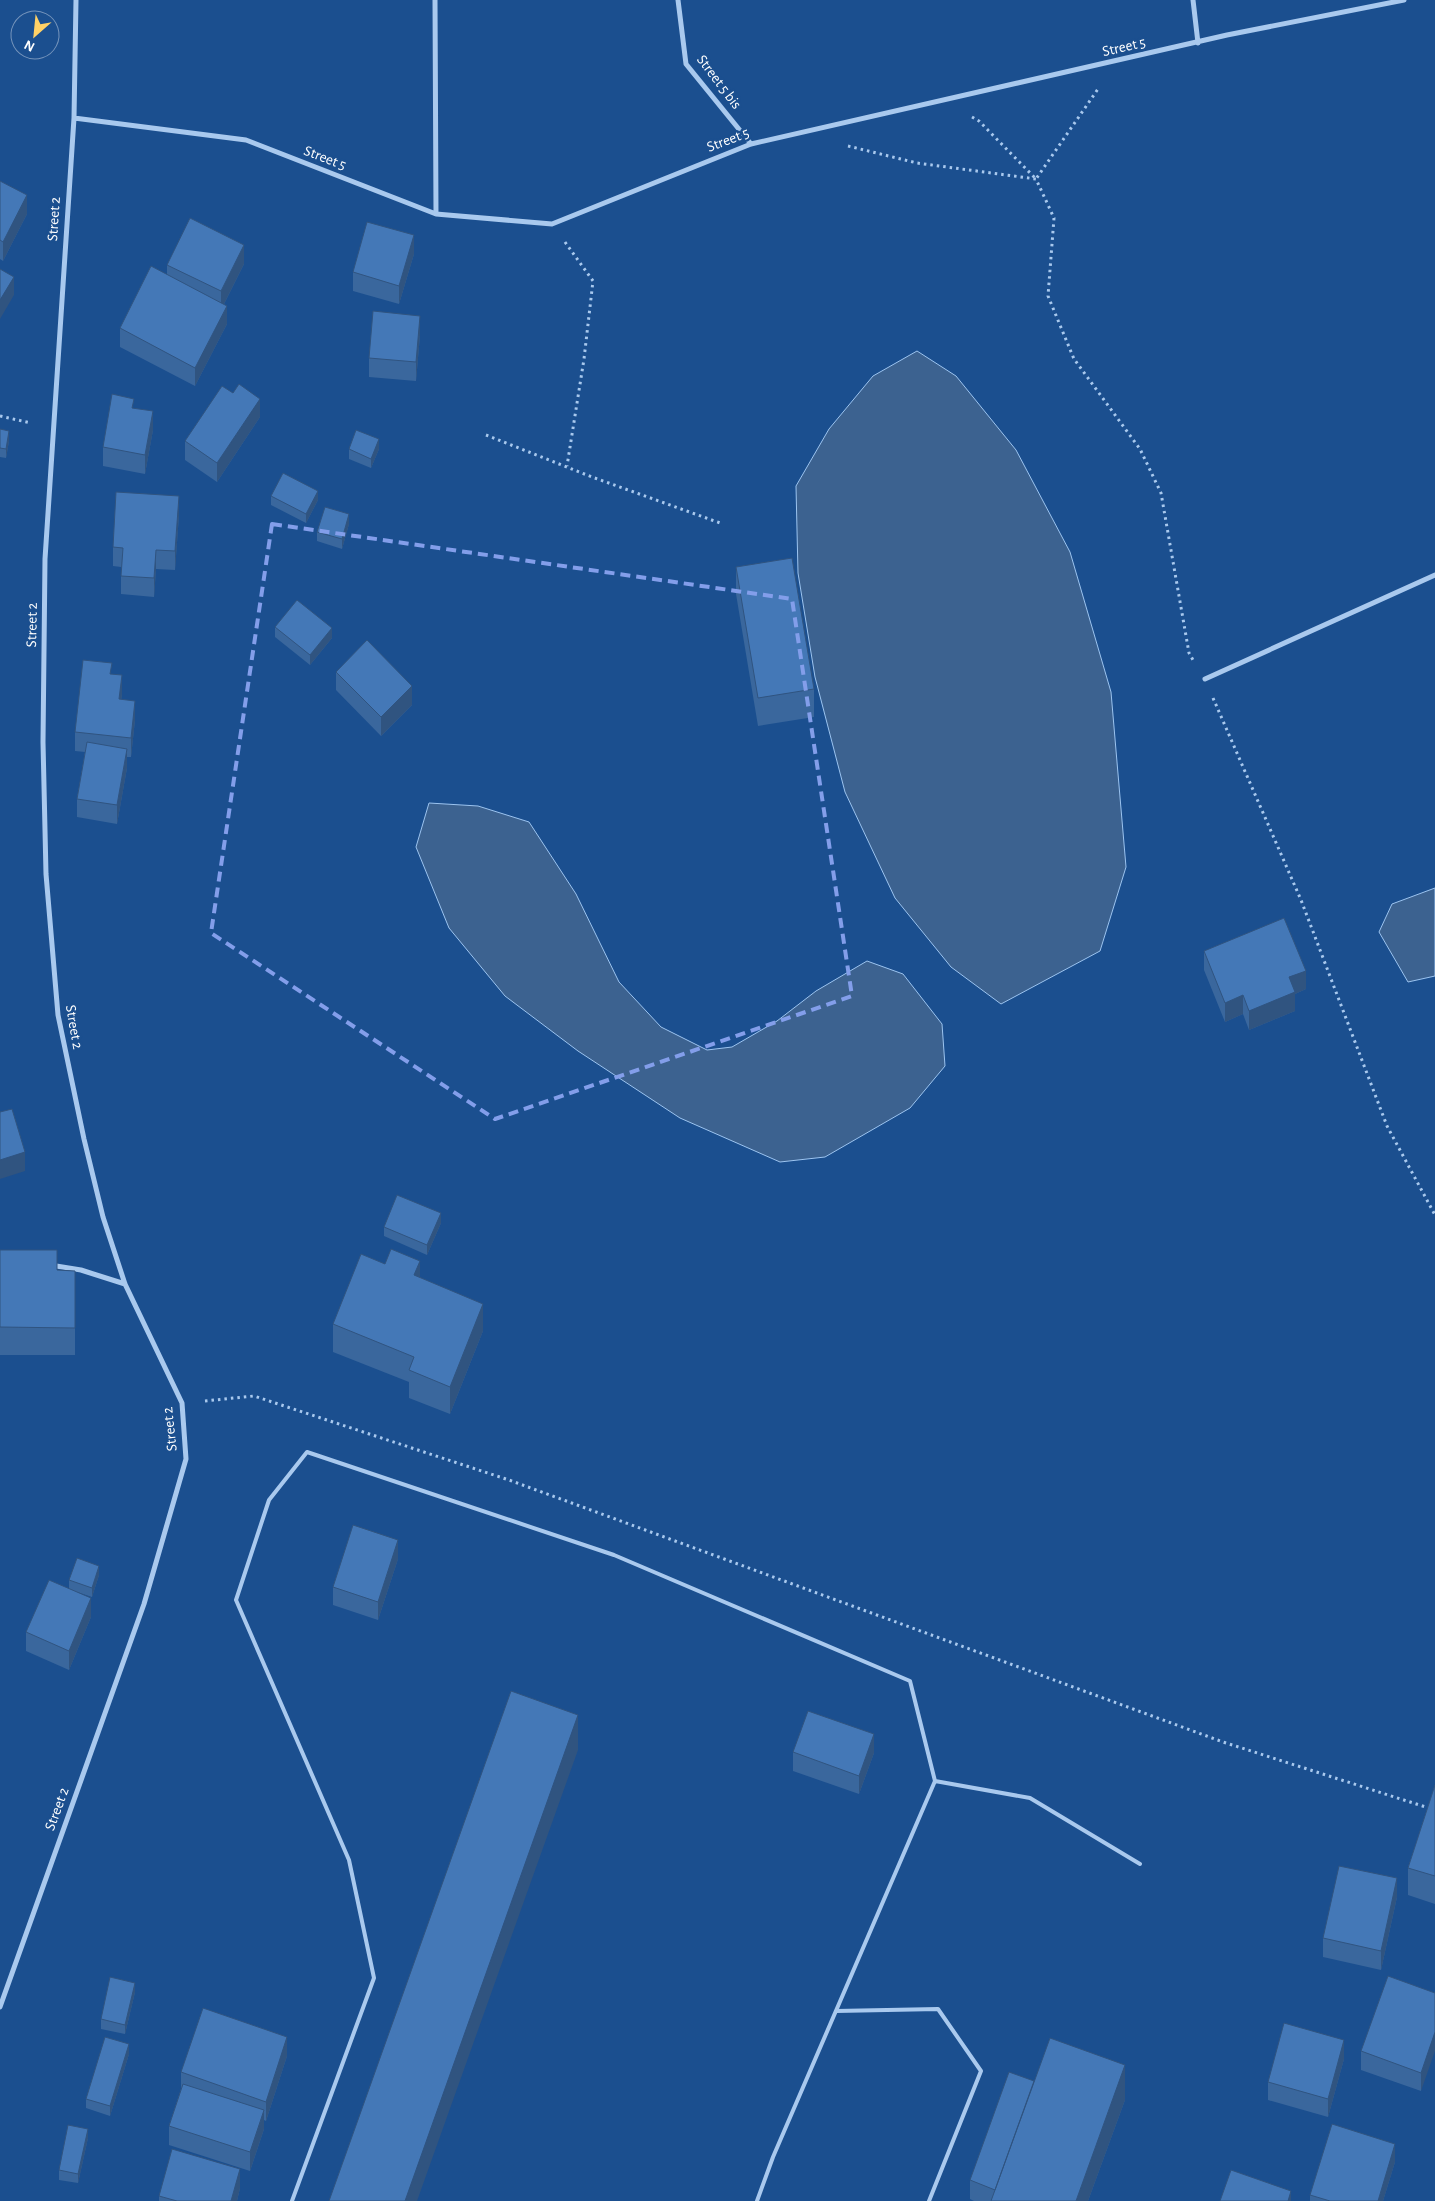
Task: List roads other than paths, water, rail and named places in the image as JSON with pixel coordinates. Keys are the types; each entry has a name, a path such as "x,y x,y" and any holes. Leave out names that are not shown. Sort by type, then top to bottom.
{"street":[{"name":"Street 2","path":"0,2007 144,1604 186,1459 182,1403 125,1284 104,1217 84,1139 58,1015 46,874 43,742 45,560 74,118 76,0"},
{"path":"435,0 436,214"},
{"name":"Street 5 bis","path":"678,0 686,64 751,144"},
{"path":"1193,0 1198,43"},
{"name":"Street 5","path":"74,118 246,140 436,214 552,224 751,144 1227,35 1404,0"},
{"path":"1205,679 1435,575"},
{"path":"45,1264 81,1270 125,1284"}],"lane":[{"path":"292,2201 374,1978 348,1860 236,1600 269,1500 307,1452 614,1555 910,1681 935,1781 773,2157 757,2201"},
{"path":"935,1781 1030,1798 1140,1864"},
{"path":"836,2011 938,2010 981,2070 929,2201"}],"water":[{"path":"917,351 956,376 1016,450 1070,552 1111,692 1126,867 1100,951 1001,1004 951,967 895,898 845,792 815,677 798,573 796,486 829,429 873,376"},
{"path":"429,803 478,806 529,822 576,894 619,982 661,1027 707,1050 732,1047 777,1021 816,991 867,961 903,974 942,1024 945,1066 910,1108 825,1157 780,1162 680,1118 578,1051 505,996 449,928 416,847"},
{"path":"1435,888 1435,976 1408,982 1379,932 1392,904"}]}
